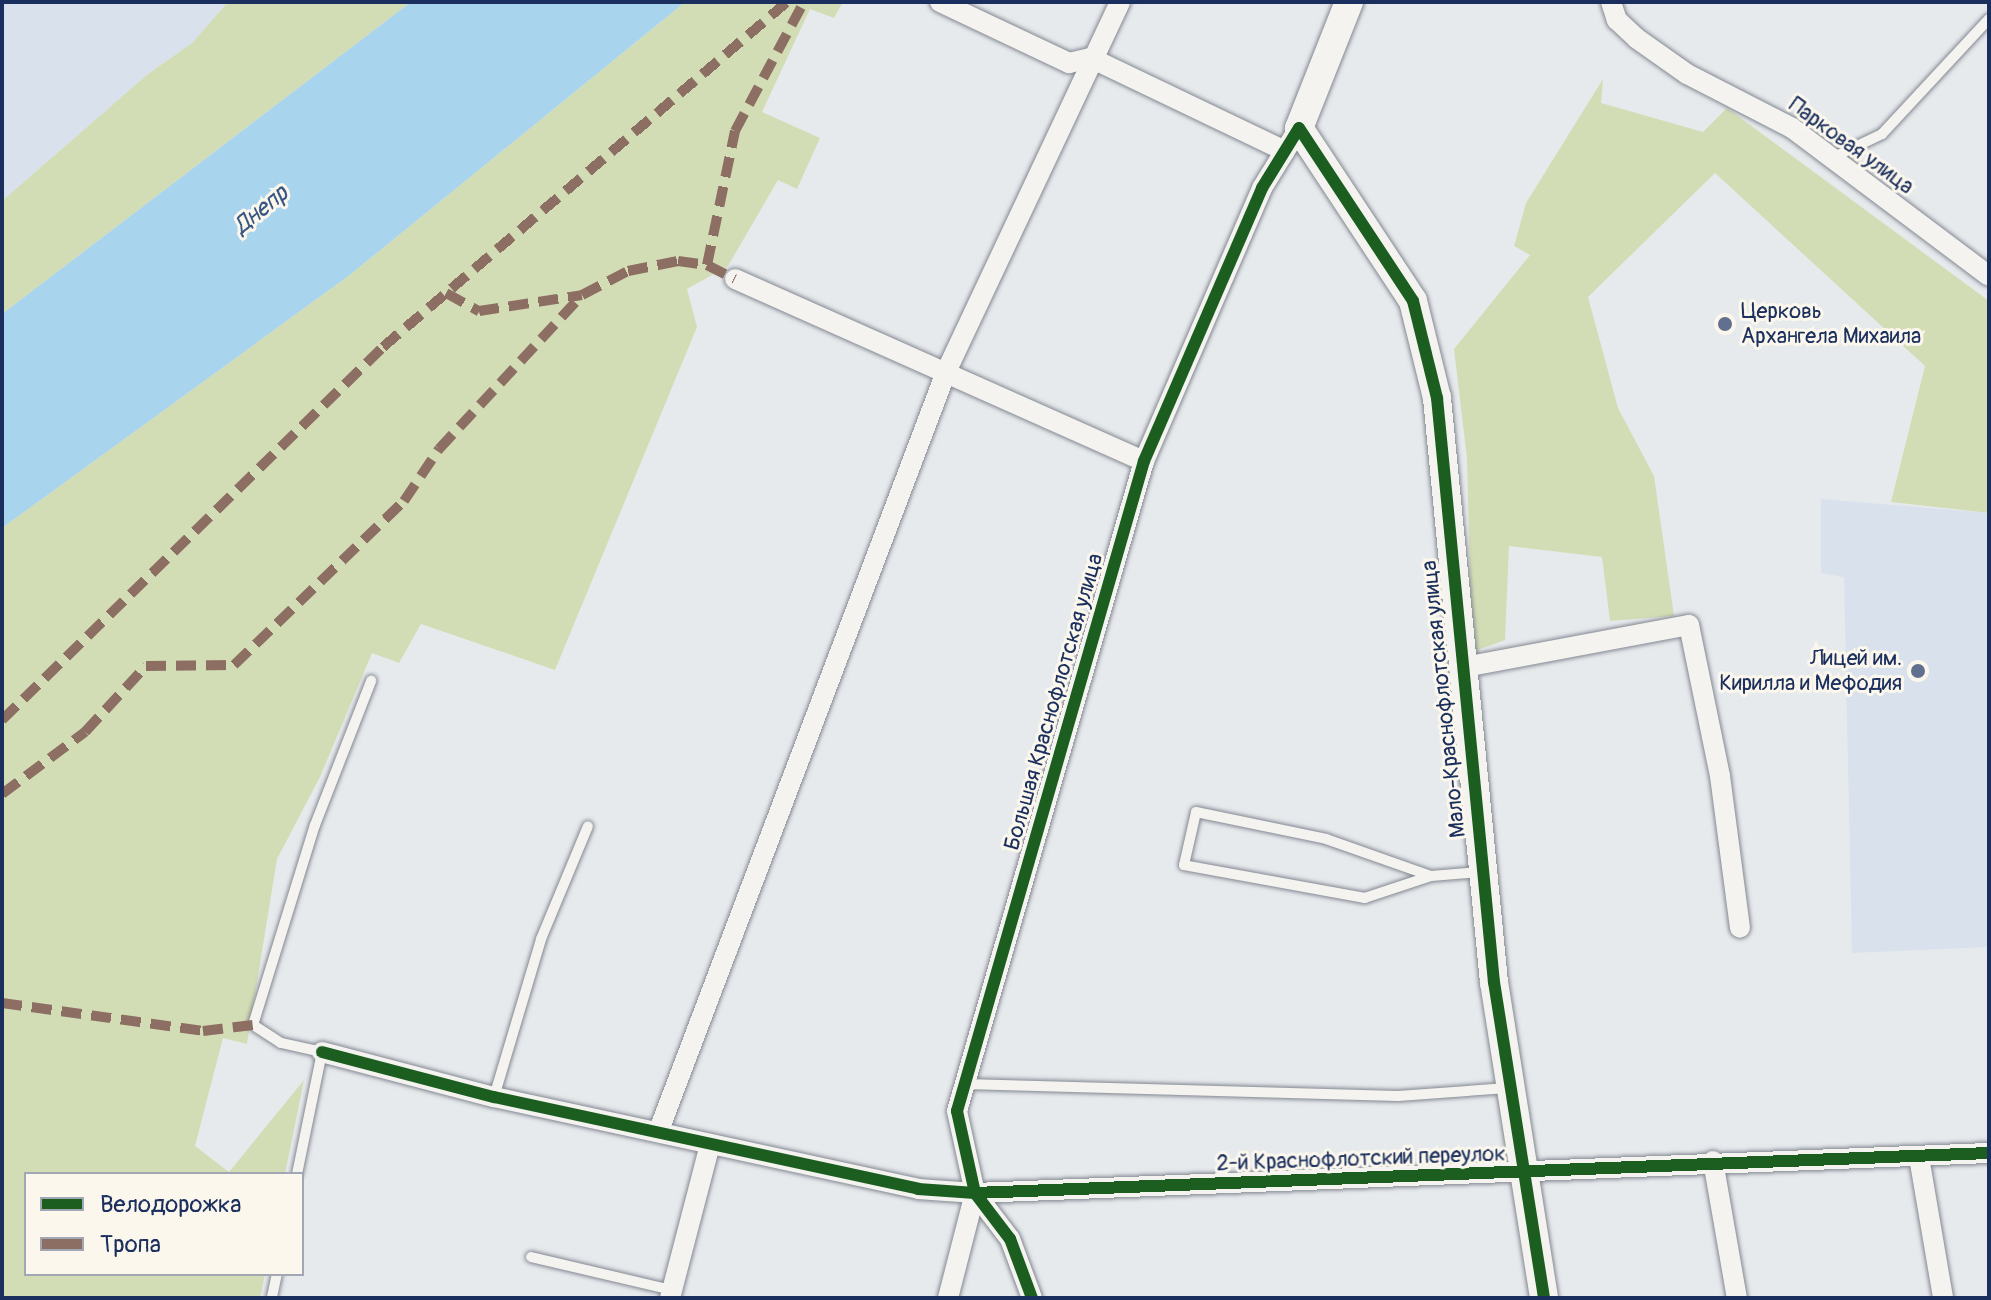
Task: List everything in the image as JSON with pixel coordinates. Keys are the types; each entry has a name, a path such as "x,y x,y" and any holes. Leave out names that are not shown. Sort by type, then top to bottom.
{"street":[{"path":"940,2 1069,63 1091,58 1292,140"},
{"path":"659,1130 946,372 1091,58 1120,2"},
{"name":"Большая Краснофлотская улица","path":"1032,1298 1010,1239 975,1193 957,1111 1144,461 1262,188 1292,140 1349,2"},
{"name":"Парковая улица","path":"1611,2 1617,20 1687,74 1792,128 1989,276"},
{"name":"Мало-Краснофлотская улица","path":"1292,140 1413,301 1437,398 1459,668 1482,871 1510,1088 1544,1298"},
{"path":"735,279 1144,461"},
{"name":"Мало-Краснофлотская улица","path":"1459,668 1689,625 1720,776 1740,928"},
{"name":"2-й Краснофлотский переулок","path":"322,1052 494,1097 659,1130 918,1189 975,1193 1523,1173 1713,1161 1989,1153"},
{"path":"671,1294 710,1144"},
{"path":"1919,1157 1943,1298"},
{"path":"1713,1161 1737,1298"},
{"path":"948,1298 975,1193"}],"lane":[{"path":"1832,158 1882,134 1989,19"},
{"path":"297,1172 322,1052 281,1043 253,1025 315,825 371,681"},
{"path":"1431,876 1326,839 1196,812 1184,865 1365,898 1431,876 1482,871"},
{"path":"494,1097 541,939 588,826"},
{"path":"965,1084 1398,1096 1510,1088"},
{"path":"531,1257 671,1294"},
{"path":"272,1297 277,1276"}],"shaded area":[{"path":"2,2 228,2 192,43 148,74 2,201"},
{"name":"Лицей им. Кирилла и Мефодия","path":"1821,499 1989,513 1989,947 1852,953 1844,577 1821,573"}],"green space":[{"path":"228,2 411,2 2,314 2,201 148,74 192,43"},
{"path":"685,2 843,2 834,18 810,9 762,112 820,138 797,189 778,180 728,266 687,289 697,327 555,670 421,624 399,663 372,653 320,777 277,859 247,1044 223,1038 195,1146 229,1172 24,1172 24,1276 265,1276 260,1298 2,1298 2,528 351,274"},
{"path":"1603,79 1601,103 1703,132 1727,108 1989,301 1989,513 1891,502 1925,366 1715,173 1588,297 1618,408 1654,476 1674,616 1610,621 1602,557 1509,546 1505,640 1472,652 1467,459 1454,349 1530,255 1514,246 1526,203"},
{"path":"304,1080 285,1172 229,1172"}],"water":[{"name":"Днепр","path":"411,2 685,2 351,274 2,528 2,314"}],"marked path":[{"path":"2,720 383,347 787,2"},
{"path":"707,265 735,131 804,2"},
{"path":"446,293 479,311 582,295 628,271 678,261 707,265 735,279"},
{"path":"2,794 85,732 146,666 234,665 404,501 439,449 582,295"},
{"path":"2,1003 203,1031 253,1025"}],"cycle path":[{"path":"1032,1298 1010,1239 975,1193 957,1111 1144,461 1262,188 1299,128 1413,301 1437,398 1494,982 1544,1298"},
{"path":"322,1052 494,1097 918,1189 975,1193 1989,1153"}],"place":[{"name":"Церковь Архангела Михаила","path":"1725,324"},
{"name":"Лицей им. Кирилла и Мефодия","path":"1918,671"}]}
